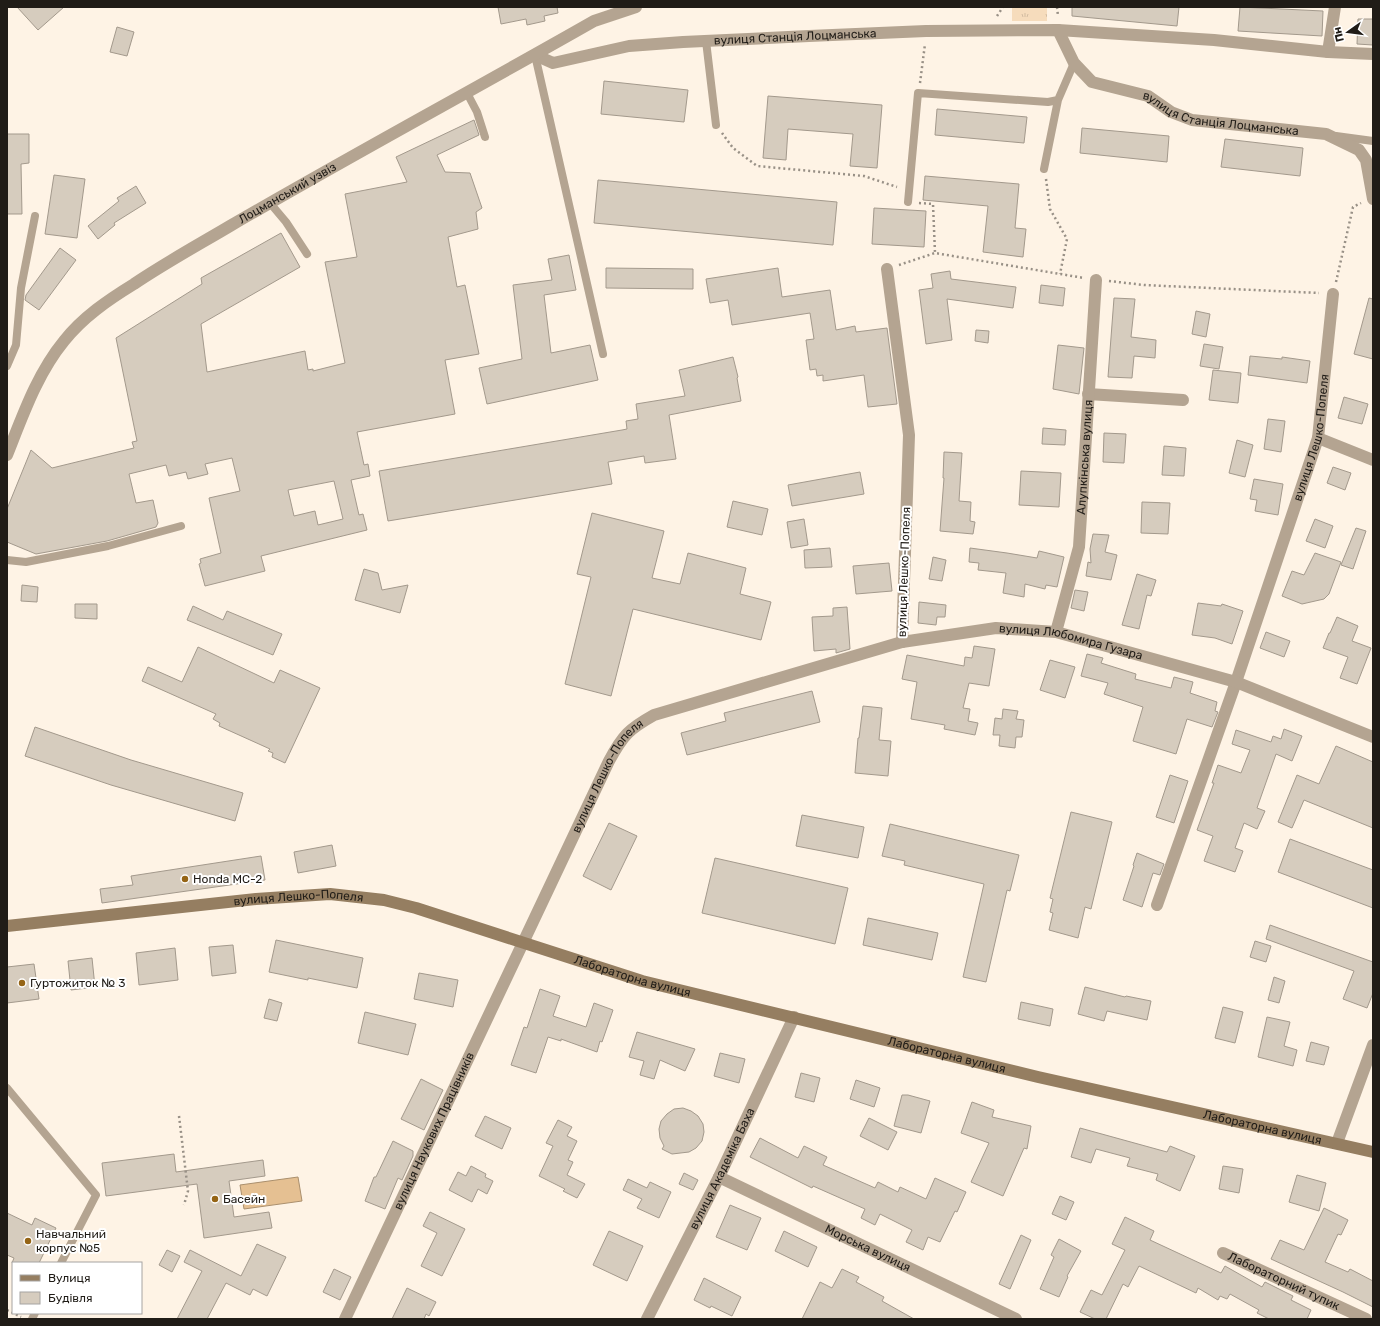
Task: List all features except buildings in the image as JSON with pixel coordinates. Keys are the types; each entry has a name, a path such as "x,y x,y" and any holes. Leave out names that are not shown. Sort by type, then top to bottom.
{"main road":[{"name":"вулиця Лешко-Попеля","path":"7,926 256,899 330,894 384,900 416,908 524,943"},
{"name":"Лабораторна вулиця","path":"524,943 642,981 1038,1077 1373,1152"}],"street":[{"name":"Лоцманський узвіз","path":"7,455 32,394 45,368 64,341 82,322 105,302 153,271 270,203 594,21 636,7"},
{"path":"1328,52 1335,7"},
{"name":"вулиця Станція Лоцманська","path":"535,55 553,63 629,46 926,31 1058,30 1214,40 1328,52 1373,54"},
{"name":"вулиця Станція Лоцманська","path":"1058,30 1074,63 1092,82 1148,96 1171,112 1192,120 1326,134 1359,150 1366,160 1373,199"},
{"name":"вулиця Лешко-Попеля","path":"524,943 613,754 620,741 635,726 654,715 902,642 909,435 887,269"},
{"name":"Алупкінська вулиця","path":"1056,632 1079,547 1096,280"},
{"name":"вулиця Лешко-Попеля","path":"1236,682 1318,438 1334,294"},
{"path":"1088,394 1183,400"},
{"path":"1318,438 1373,460"},
{"name":"вулиця Любомира Гузара","path":"902,642 996,628 1056,632 1236,682 1373,737"},
{"path":"1157,905 1236,682"},
{"name":"вулиця Наукових Працівників","path":"346,1319 524,943"},
{"name":"вулиця Академіка Баха","path":"647,1319 719,1177 794,1017"},
{"path":"1337,1143 1373,1045"},
{"name":"Морська вулиця","path":"719,1177 1016,1319"},
{"name":"Лабораторний тупик","path":"1224,1253 1366,1319"}],"lane":[{"path":"706,41 716,125"},
{"path":"535,55 603,354"},
{"path":"1044,168 1058,100 1074,63"},
{"path":"467,93 477,112 485,137"},
{"path":"908,202 918,93 1048,102 1058,100"},
{"path":"1326,134 1373,140"},
{"path":"270,203 286,222 307,254"},
{"path":"7,366 16,345 21,288 35,216"},
{"path":"7,560 26,562 101,547 181,526"},
{"path":"7,1088 96,1195 62,1262"}],"path":[{"path":"918,93 926,31"},
{"path":"716,125 733,148 757,166 864,176 897,187 908,202 933,204 935,253"},
{"path":"1044,168 1050,210 1067,239 1060,274"},
{"path":"1334,294 1353,207 1373,199"},
{"path":"179,1116 188,1191 184,1205"},
{"path":"15,1314 25,1319"}],"green space":[{"path":"1012,7 1047,7 1047,21 1012,21"}],"shaded area":[{"path":"298,1177 302,1201 244,1209 240,1185"}],"place":[{"name":"Honda МС-2","path":"185,879"},
{"name":"Гуртожиток № 3","path":"22,983"},
{"name":"Басейн","path":"215,1199"},
{"name":"Навчальний корпус №5","path":"28,1241"}]}
